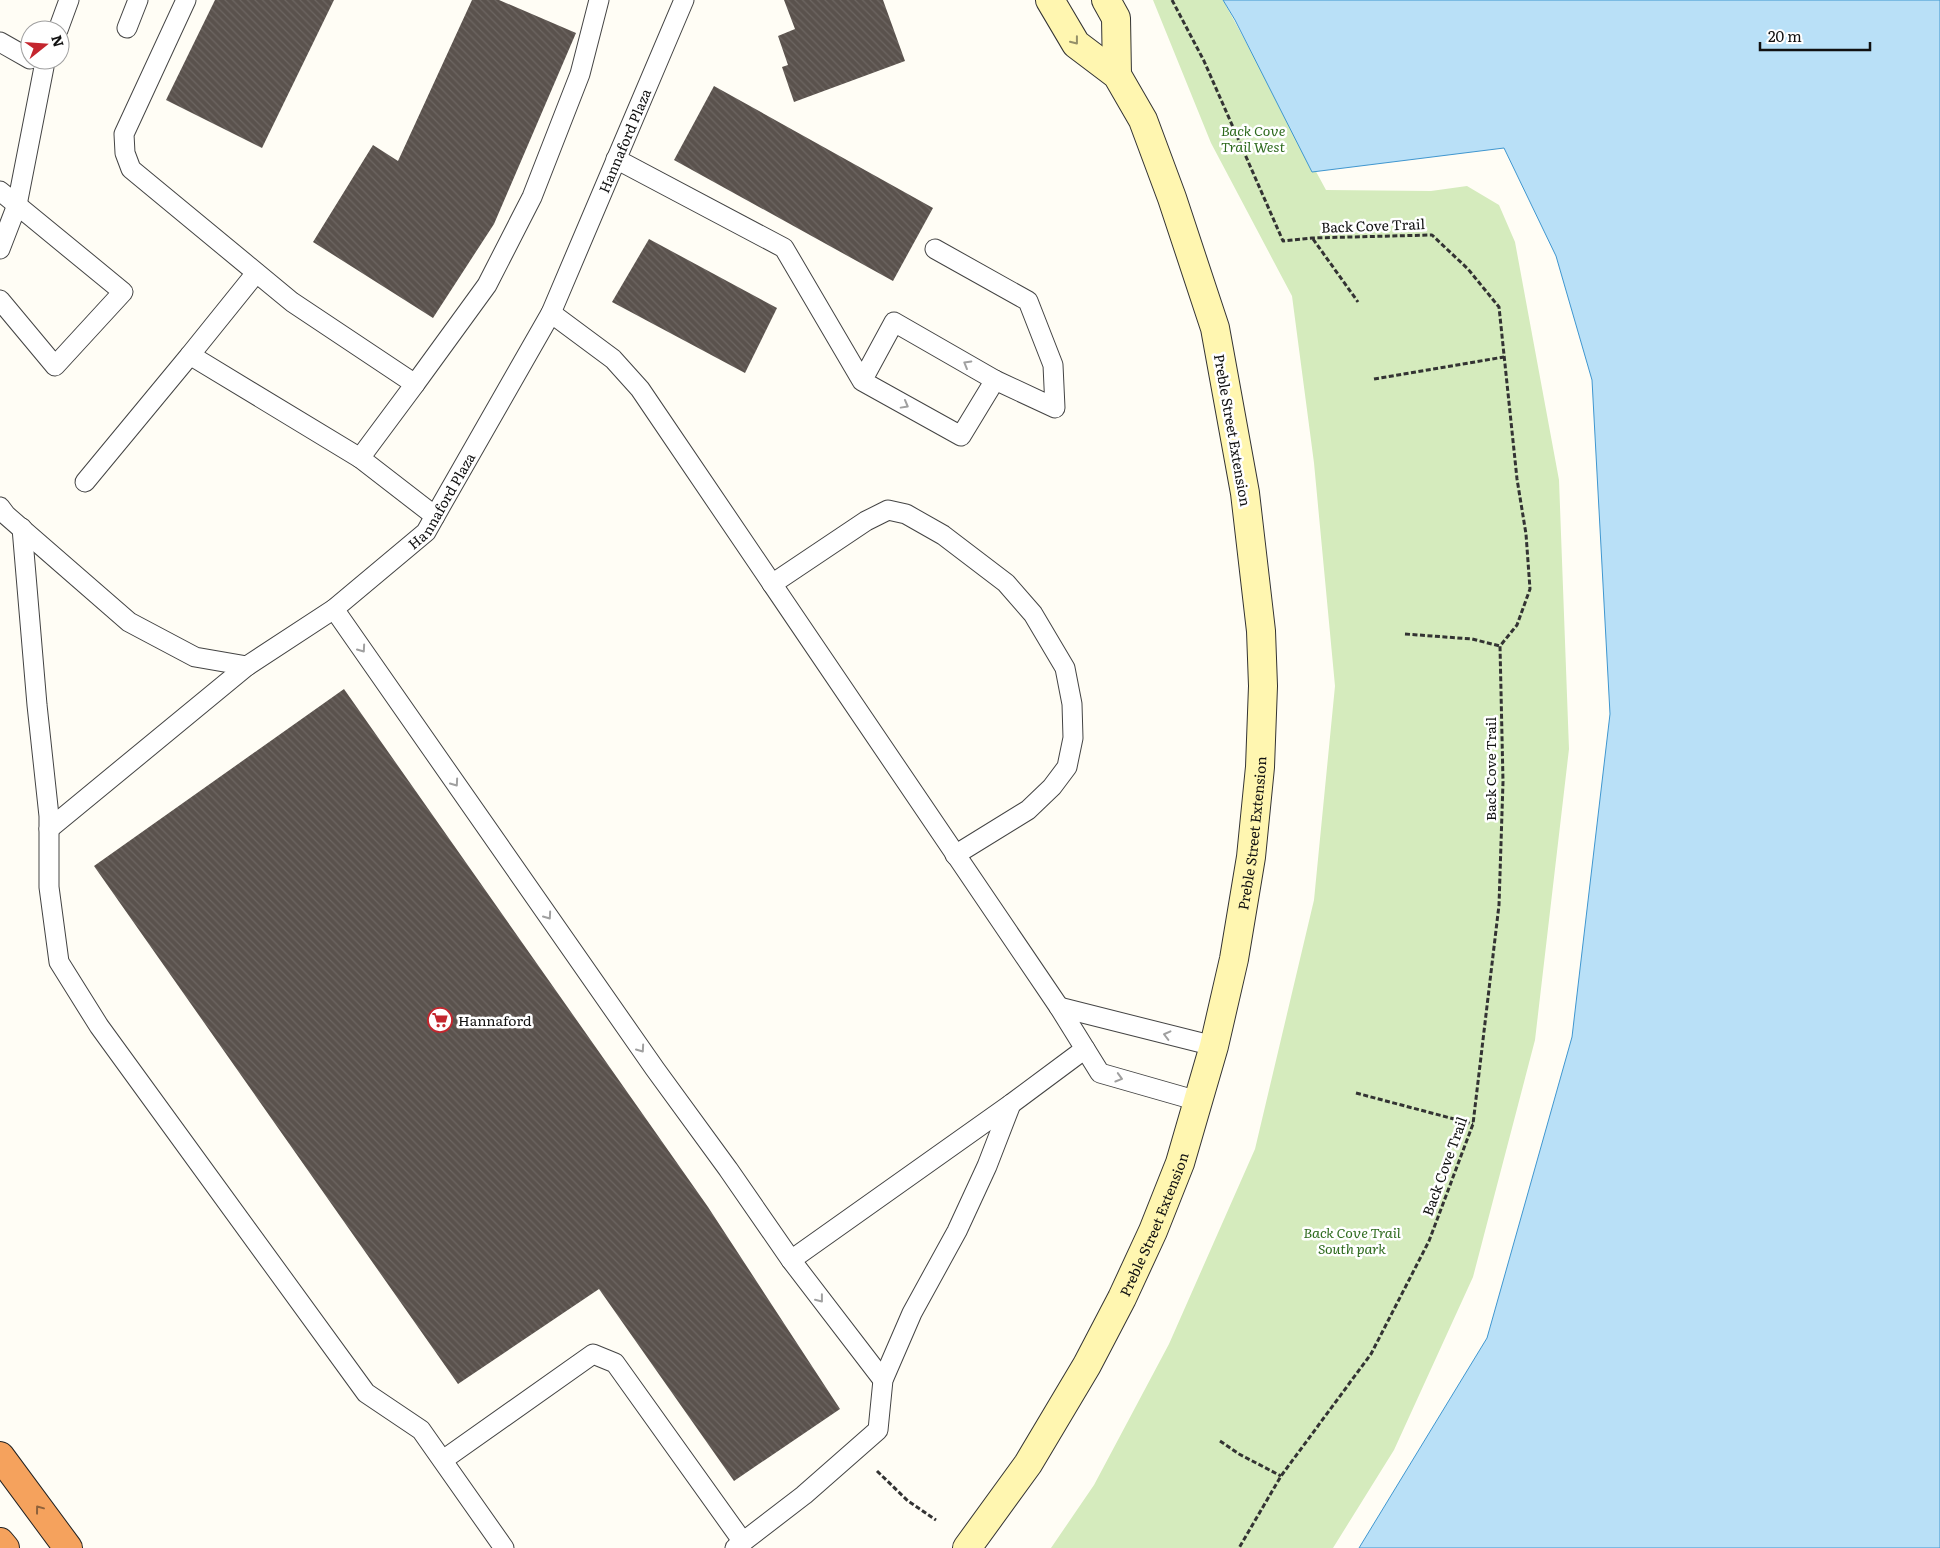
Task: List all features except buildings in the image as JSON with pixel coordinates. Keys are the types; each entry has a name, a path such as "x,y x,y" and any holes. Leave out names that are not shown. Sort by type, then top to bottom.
{"highway":[{"path":"0,1456 68,1548"},
{"path":"0,1542 5,1548"}],"main road":[{"name":"Preble Street Extension","path":"967,1548 1028,1464 1087,1365 1122,1298 1153,1231 1180,1163 1214,1046 1234,959 1251,857 1260,767 1262,728 1261,632 1245,493 1215,328 1172,198 1143,120 1117,75 1076,44 1050,0"},
{"name":"Preble Street Extension","path":"1106,0 1116,18 1117,75"}],"lane":[{"path":"62,20 69,0"},
{"path":"127,28 138,0"},
{"path":"186,0 124,134 124,153 131,169 292,302 415,384"},
{"path":"360,458 487,285 532,197 580,74 599,0"},
{"name":"Hannaford Plaza","path":"49,829 247,666 334,609 426,532 551,313 684,0"},
{"path":"0,42 20,52"},
{"path":"0,249 17,205 37,70"},
{"path":"616,159 784,248 862,381 961,436 995,380"},
{"path":"0,191 123,292 55,366 0,300"},
{"path":"862,381 894,322 995,380 1055,408 1053,365 1028,301 935,249"},
{"path":"86,482 256,273"},
{"path":"551,313 613,359 640,389 1058,1007 1100,1073 1198,1100"},
{"path":"190,356 360,458 435,516"},
{"path":"0,507 6,515 129,622 195,657 247,666"},
{"path":"772,584 866,521 888,510 906,514 943,535 1006,583 1033,614 1064,668 1072,704 1073,738 1067,767 1052,787 1028,810 955,855"},
{"path":"22,528 49,829 49,887 59,962 99,1026 366,1393 421,1430 504,1548"},
{"path":"334,609 655,1069 791,1260 883,1380"},
{"path":"1058,1007 1214,1046"},
{"path":"791,1260 1011,1104 1084,1049"},
{"path":"443,1460 593,1354 615,1363 739,1545 804,1495 878,1430 883,1380 912,1313 957,1231 987,1166 1011,1104"}],"path":[{"name":"Back Cove Trail","path":"1172,0 1204,61 1282,241 1312,238 1432,235 1468,269 1499,307 1517,480 1526,534 1530,589 1517,625 1500,646 1503,782 1499,905 1473,1124 1429,1241 1371,1354 1281,1476 1239,1548"},
{"path":"1312,238 1358,302"},
{"path":"1374,379 1504,357"},
{"path":"1405,634 1472,639 1500,646"},
{"path":"1356,1093 1473,1124"},
{"path":"1220,1441 1239,1454 1281,1476"},
{"path":"877,1471 908,1501 936,1520"}],"green space":[{"name":"Back Cove Trail South park","path":"1153,0 1223,0 1326,190 1431,191 1467,186 1499,205 1515,242 1559,480 1569,749 1535,1040 1473,1277 1394,1450 1333,1548 1051,1548 1094,1485 1169,1344 1255,1149 1314,900 1335,686 1314,463 1292,296 1211,143"}],"water":[{"path":"1223,0 1940,0 1940,1548 1359,1548 1487,1338 1572,1037 1610,714 1592,380 1556,256 1504,148 1312,172"}],"place":[{"name":"Hannaford","path":"440,1020"}],"park label":[{"name":"Back Cove Trail West","path":"1253,138"}]}
